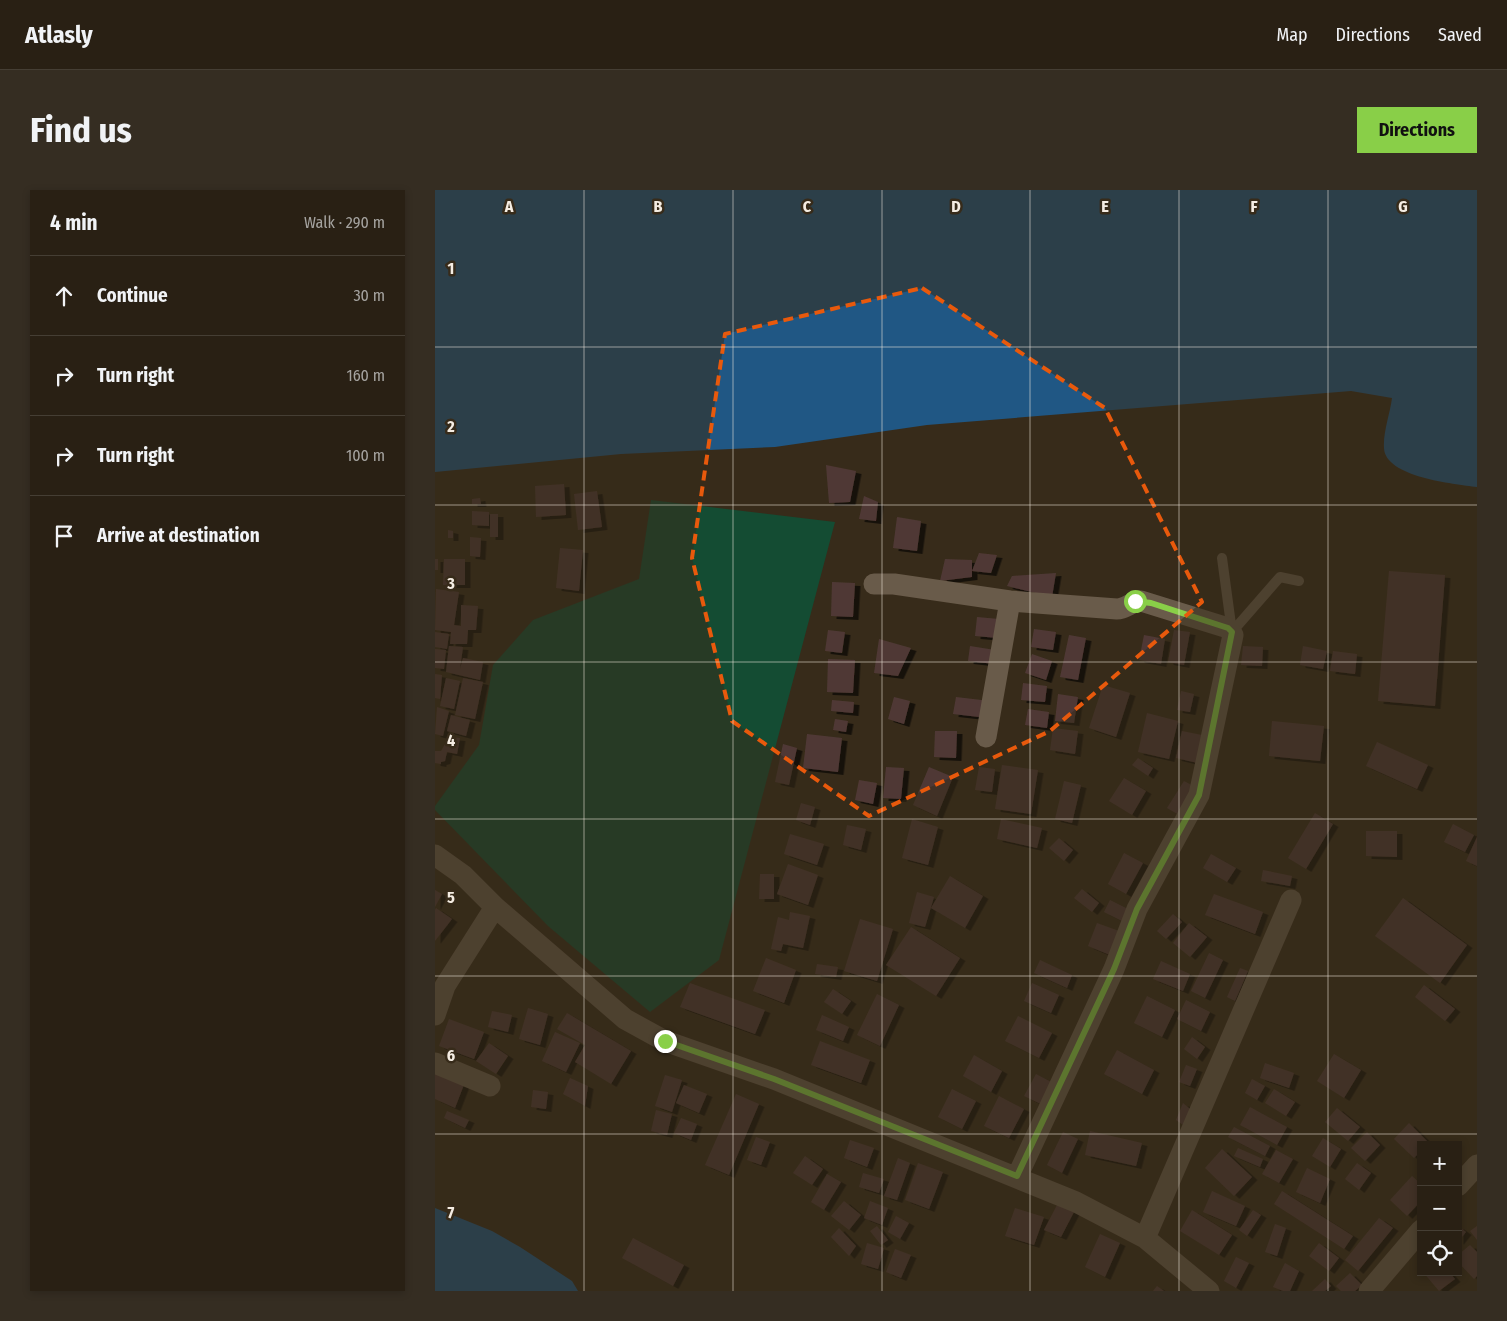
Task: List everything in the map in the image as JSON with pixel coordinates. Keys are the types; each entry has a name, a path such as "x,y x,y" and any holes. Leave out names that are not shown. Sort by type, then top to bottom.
{"street":[{"path":"874,584 893,584 1010,601 1117,609 1122,609 1135,601 1141,601 1228,628 1232,632 1199,795 1137,909 1110,978 1017,1176"},
{"path":"986,737 1010,601"},
{"path":"435,855 463,875 495,907 625,1020 665,1041 774,1079 1017,1176 1085,1206 1145,1238 1209,1291"},
{"path":"1145,1238 1291,900"},
{"path":"435,1015 440,983 495,907"},
{"path":"435,1063 489,1086"},
{"path":"1462,1182 1476,1167"},
{"path":"1369,1291 1420,1231"}],"lane":[{"path":"1222,558 1232,632"},
{"path":"1232,632 1280,577 1299,581"}],"highlighted area":[{"path":"922,288 1105,408 1202,602 1050,731 869,816 732,721 692,558 725,334"}],"green space":[{"path":"651,500 835,522 719,960 650,1012 548,926 435,810 435,806 479,745 493,665 533,620 639,579"}],"water":[{"path":"435,190 1477,190 1477,487 1422,477 1396,466 1387,458 1384,448 1392,398 1351,391 927,425 775,447 621,454 435,472"},
{"path":"435,1208 492,1231 520,1247 572,1281 578,1291 435,1291"}],"building":[{"path":"826,465 856,471 850,502 829,503"},
{"path":"564,484 566,515 536,517 535,486"},
{"path":"597,491 602,527 578,530 574,494"},
{"path":"864,496 878,502 876,521 859,519"},
{"path":"480,498 481,504 472,504 472,499"},
{"path":"472,511 489,512 489,526 472,525"},
{"path":"490,514 498,514 498,537 490,537"},
{"path":"897,517 921,521 917,551 893,548"},
{"path":"448,530 453,531 453,538 448,538"},
{"path":"470,537 481,538 480,557 470,556"},
{"path":"560,548 583,550 579,591 556,588"},
{"path":"979,553 997,555 991,573 972,571"},
{"path":"435,559 438,559 438,570 435,570"},
{"path":"444,559 465,559 465,585 443,585"},
{"path":"945,559 972,560 972,577 940,581"},
{"path":"1389,571 1445,575 1435,706 1378,701"},
{"path":"1056,573 1052,597 1007,586 1012,576"},
{"path":"832,582 855,583 853,617 831,616"},
{"path":"436,589 459,592 454,625 461,626 461,605 478,606 476,630 468,630 467,644 450,644 451,632 435,630"},
{"path":"977,617 999,619 998,638 975,636"},
{"path":"1034,629 1056,632 1053,650 1031,647"},
{"path":"828,630 845,632 842,653 825,651"},
{"path":"1174,630 1190,632 1184,665 1168,662"},
{"path":"435,632 449,634 447,649 435,647"},
{"path":"1069,635 1086,638 1078,680 1060,677"},
{"path":"1144,635 1165,639 1161,664 1139,660"},
{"path":"879,639 911,648 898,676 874,673"},
{"path":"449,646 463,647 460,669 463,658 483,662 480,680 446,672"},
{"path":"970,646 995,650 994,664 968,661"},
{"path":"1243,646 1263,647 1262,666 1241,665"},
{"path":"1303,646 1327,651 1323,669 1300,665"},
{"path":"435,649 446,650 444,669 435,668"},
{"path":"1333,651 1357,654 1355,674 1330,671"},
{"path":"1032,654 1052,661 1046,680 1025,673"},
{"path":"828,659 855,660 853,693 827,692"},
{"path":"435,674 442,675 440,699 435,698"},
{"path":"446,678 460,681 454,709 440,706"},
{"path":"463,678 483,682 475,719 455,715"},
{"path":"1023,683 1047,686 1045,702 1021,700"},
{"path":"1103,685 1130,693 1116,737 1089,728"},
{"path":"1181,691 1194,694 1190,712 1177,710"},
{"path":"1058,694 1078,697 1074,723 1055,721"},
{"path":"894,697 910,701 904,724 888,719"},
{"path":"956,697 990,701 988,718 953,714"},
{"path":"832,700 854,702 853,713 831,711"},
{"path":"437,707 449,711 443,736 435,734"},
{"path":"1028,709 1049,712 1047,728 1025,725"},
{"path":"1147,713 1178,721 1169,759 1138,752"},
{"path":"451,715 470,720 466,736 447,731"},
{"path":"835,719 848,721 846,732 833,730"},
{"path":"1272,721 1324,726 1320,761 1269,756"},
{"path":"1053,728 1078,731 1075,754 1050,750"},
{"path":"935,731 957,731 956,758 934,757"},
{"path":"1182,731 1207,736 1202,764 1176,758"},
{"path":"807,734 842,738 838,772 803,768"},
{"path":"449,737 460,738 457,754 447,752 445,761 441,762 441,764 435,763 435,751 441,751"},
{"path":"1377,742 1428,765 1417,789 1366,766"},
{"path":"783,744 797,748 789,785 775,782"},
{"path":"1138,758 1153,768 1148,776 1132,765"},
{"path":"1002,765 1038,770 1031,814 995,809"},
{"path":"886,767 904,768 901,799 883,798"},
{"path":"929,767 953,777 937,816 913,805"},
{"path":"979,767 995,769 992,792 975,790"},
{"path":"1124,778 1146,791 1132,815 1109,801"},
{"path":"859,780 877,783 873,804 855,800"},
{"path":"1064,781 1081,785 1072,823 1055,819"},
{"path":"1184,781 1195,787 1179,815 1167,808"},
{"path":"801,803 815,807 810,825 796,820"},
{"path":"1315,813 1333,824 1306,869 1288,858"},
{"path":"912,819 938,827 928,865 902,858"},
{"path":"1001,819 1042,828 1037,848 997,839"},
{"path":"1453,824 1474,835 1465,852 1444,842"},
{"path":"847,825 866,829 861,850 843,845"},
{"path":"1366,831 1397,831 1397,857 1366,856"},
{"path":"790,834 824,844 817,865 784,854"},
{"path":"1477,837 1477,866 1466,861"},
{"path":"1059,838 1073,850 1064,861 1049,848"},
{"path":"1124,853 1143,863 1126,894 1108,884"},
{"path":"1211,854 1236,868 1227,882 1203,868"},
{"path":"788,864 818,875 808,905 777,894"},
{"path":"1263,870 1292,876 1290,886 1261,881"},
{"path":"760,874 774,874 774,899 759,899"},
{"path":"950,876 983,896 965,928 931,908"},
{"path":"1082,889 1099,903 1092,912 1074,898"},
{"path":"435,890 442,894 435,907"},
{"path":"917,892 934,897 925,927 909,923"},
{"path":"1214,894 1263,912 1255,934 1205,915"},
{"path":"1403,898 1467,945 1440,983 1375,936"},
{"path":"1110,900 1128,909 1122,921 1104,912"},
{"path":"436,908 452,919 435,941 435,910"},
{"path":"790,912 810,916 803,948 783,944 781,951 771,949 778,917 789,920"},
{"path":"1173,914 1182,922 1166,939 1157,931"},
{"path":"860,919 893,929 877,981 844,971"},
{"path":"1097,923 1119,931 1110,955 1088,946"},
{"path":"1189,923 1207,937 1190,957 1173,943"},
{"path":"911,927 960,958 936,996 886,965"},
{"path":"1209,953 1223,960 1205,998 1191,991"},
{"path":"766,958 796,970 784,1003 753,991"},
{"path":"1040,960 1072,975 1067,988 1034,973"},
{"path":"1161,961 1190,974 1183,991 1153,979"},
{"path":"817,964 838,967 836,977 815,974"},
{"path":"1240,968 1248,971 1235,1001 1227,997"},
{"path":"690,983 765,1010 755,1034 680,1007"},
{"path":"1032,983 1059,995 1051,1013 1024,1001"},
{"path":"1424,985 1455,1009 1445,1021 1415,997"},
{"path":"833,989 851,1001 842,1014 824,1002"},
{"path":"877,994 899,1005 880,1046 857,1035"},
{"path":"1147,996 1175,1010 1162,1037 1134,1023"},
{"path":"1186,1000 1210,1012 1201,1031 1177,1019"},
{"path":"528,1008 548,1014 540,1045 519,1039"},
{"path":"492,1011 512,1015 508,1032 488,1027"},
{"path":"567,1013 631,1051 611,1084 575,1062 585,1045 557,1029"},
{"path":"822,1015 849,1027 843,1041 816,1030"},
{"path":"1018,1016 1052,1033 1039,1058 1005,1041"},
{"path":"449,1019 484,1032 474,1059 439,1046"},
{"path":"555,1032 580,1043 566,1072 542,1061"},
{"path":"1192,1037 1205,1047 1197,1059 1184,1049"},
{"path":"820,1041 870,1060 861,1083 811,1065"},
{"path":"489,1043 508,1056 496,1074 476,1061"},
{"path":"1117,1050 1154,1070 1142,1094 1104,1074"},
{"path":"1334,1054 1361,1070 1344,1098 1317,1081"},
{"path":"974,1055 1002,1071 991,1092 963,1076"},
{"path":"1265,1063 1294,1073 1289,1088 1260,1078"},
{"path":"1186,1065 1197,1069 1190,1086 1179,1082"},
{"path":"435,1069 465,1082 455,1108 435,1099"},
{"path":"1036,1074 1057,1085 1045,1106 1024,1096"},
{"path":"665,1075 682,1080 672,1112 655,1106"},
{"path":"570,1078 588,1086 585,1106 563,1094"},
{"path":"1252,1079 1265,1086 1257,1100 1245,1093"},
{"path":"684,1085 707,1094 699,1113 676,1103"},
{"path":"952,1089 976,1101 962,1129 938,1117"},
{"path":"1274,1089 1295,1102 1286,1116 1265,1103"},
{"path":"533,1090 548,1092 546,1109 531,1107"},
{"path":"736,1094 759,1104 729,1175 705,1165"},
{"path":"999,1096 1024,1109 1009,1138 984,1126"},
{"path":"1183,1103 1197,1115 1189,1129 1176,1120"},
{"path":"1250,1107 1287,1127 1277,1145 1240,1125"},
{"path":"1337,1108 1360,1127 1348,1141 1325,1122"},
{"path":"656,1110 672,1114 667,1135 651,1131"},
{"path":"447,1111 469,1120 465,1128 444,1118"},
{"path":"681,1118 697,1124 691,1140 674,1133"},
{"path":"1409,1123 1427,1141 1417,1141 1417,1155 1414,1158 1394,1139"},
{"path":"1234,1127 1270,1146 1265,1156 1228,1137"},
{"path":"1090,1131 1142,1143 1136,1166 1085,1155"},
{"path":"1063,1132 1078,1139 1062,1173 1047,1165"},
{"path":"1367,1132 1380,1145 1365,1161 1351,1148"},
{"path":"756,1137 770,1142 761,1165 747,1160"},
{"path":"1323,1138 1341,1149 1330,1167 1312,1156"},
{"path":"850,1140 874,1148 867,1167 844,1158"},
{"path":"1238,1148 1263,1159 1260,1167 1234,1156"},
{"path":"1222,1149 1252,1177 1234,1196 1205,1168"},
{"path":"1276,1150 1293,1159 1279,1183 1262,1174"},
{"path":"805,1156 823,1169 812,1185 793,1173"},
{"path":"898,1158 910,1163 897,1200 884,1196"},
{"path":"918,1163 943,1172 929,1209 905,1200"},
{"path":"1357,1163 1371,1173 1359,1190 1345,1179"},
{"path":"1307,1168 1330,1179 1320,1203 1296,1192"},
{"path":"863,1173 884,1179 879,1193 859,1187"},
{"path":"827,1174 841,1182 824,1210 811,1202"},
{"path":"1412,1176 1417,1180 1417,1205 1407,1216 1390,1200"},
{"path":"1212,1191 1245,1206 1236,1226 1203,1212"},
{"path":"1282,1191 1353,1236 1344,1249 1274,1204"},
{"path":"844,1201 861,1215 849,1230 831,1216"},
{"path":"870,1201 888,1208 882,1225 864,1218"},
{"path":"1057,1205 1075,1210 1061,1237 1044,1230"},
{"path":"1015,1208 1044,1217 1034,1245 1005,1236"},
{"path":"1192,1210 1232,1235 1219,1255 1180,1231"},
{"path":"1253,1210 1261,1215 1247,1236 1239,1230"},
{"path":"896,1216 909,1223 900,1239 888,1232"},
{"path":"1379,1218 1393,1228 1358,1271 1345,1260"},
{"path":"1275,1224 1286,1228 1277,1256 1265,1252"},
{"path":"877,1226 888,1240 881,1245 870,1231"},
{"path":"1477,1226 1477,1240 1470,1231"},
{"path":"839,1228 856,1246 849,1256 831,1237"},
{"path":"1462,1229 1466,1232 1462,1237"},
{"path":"1100,1234 1120,1243 1105,1277 1085,1267"},
{"path":"633,1238 684,1265 673,1286 622,1258"},
{"path":"867,1243 884,1248 878,1269 861,1264"},
{"path":"1319,1243 1339,1258 1329,1271 1309,1256"},
{"path":"1470,1245 1477,1252 1477,1276 1474,1279 1462,1266 1462,1252"},
{"path":"895,1249 911,1255 901,1278 886,1272"},
{"path":"1236,1257 1249,1263 1236,1288 1224,1281"},
{"path":"1285,1263 1299,1271 1290,1291 1283,1291 1273,1287"},
{"path":"1350,1273 1362,1285 1355,1291 1341,1291 1336,1286"},
{"path":"1426,1276 1452,1276 1455,1279 1439,1291"},
{"path":"1325,1279 1331,1286 1325,1291 1312,1291"},
{"path":"1157,1286 1164,1291 1153,1291"}],"route":[{"path":"665,1041 774,1079 887,1126 1017,1176 1083,1039 1147,887 1185,824 1199,795 1203,784 1233,638 1232,632 1228,628 1151,603 1135,601"}]}
